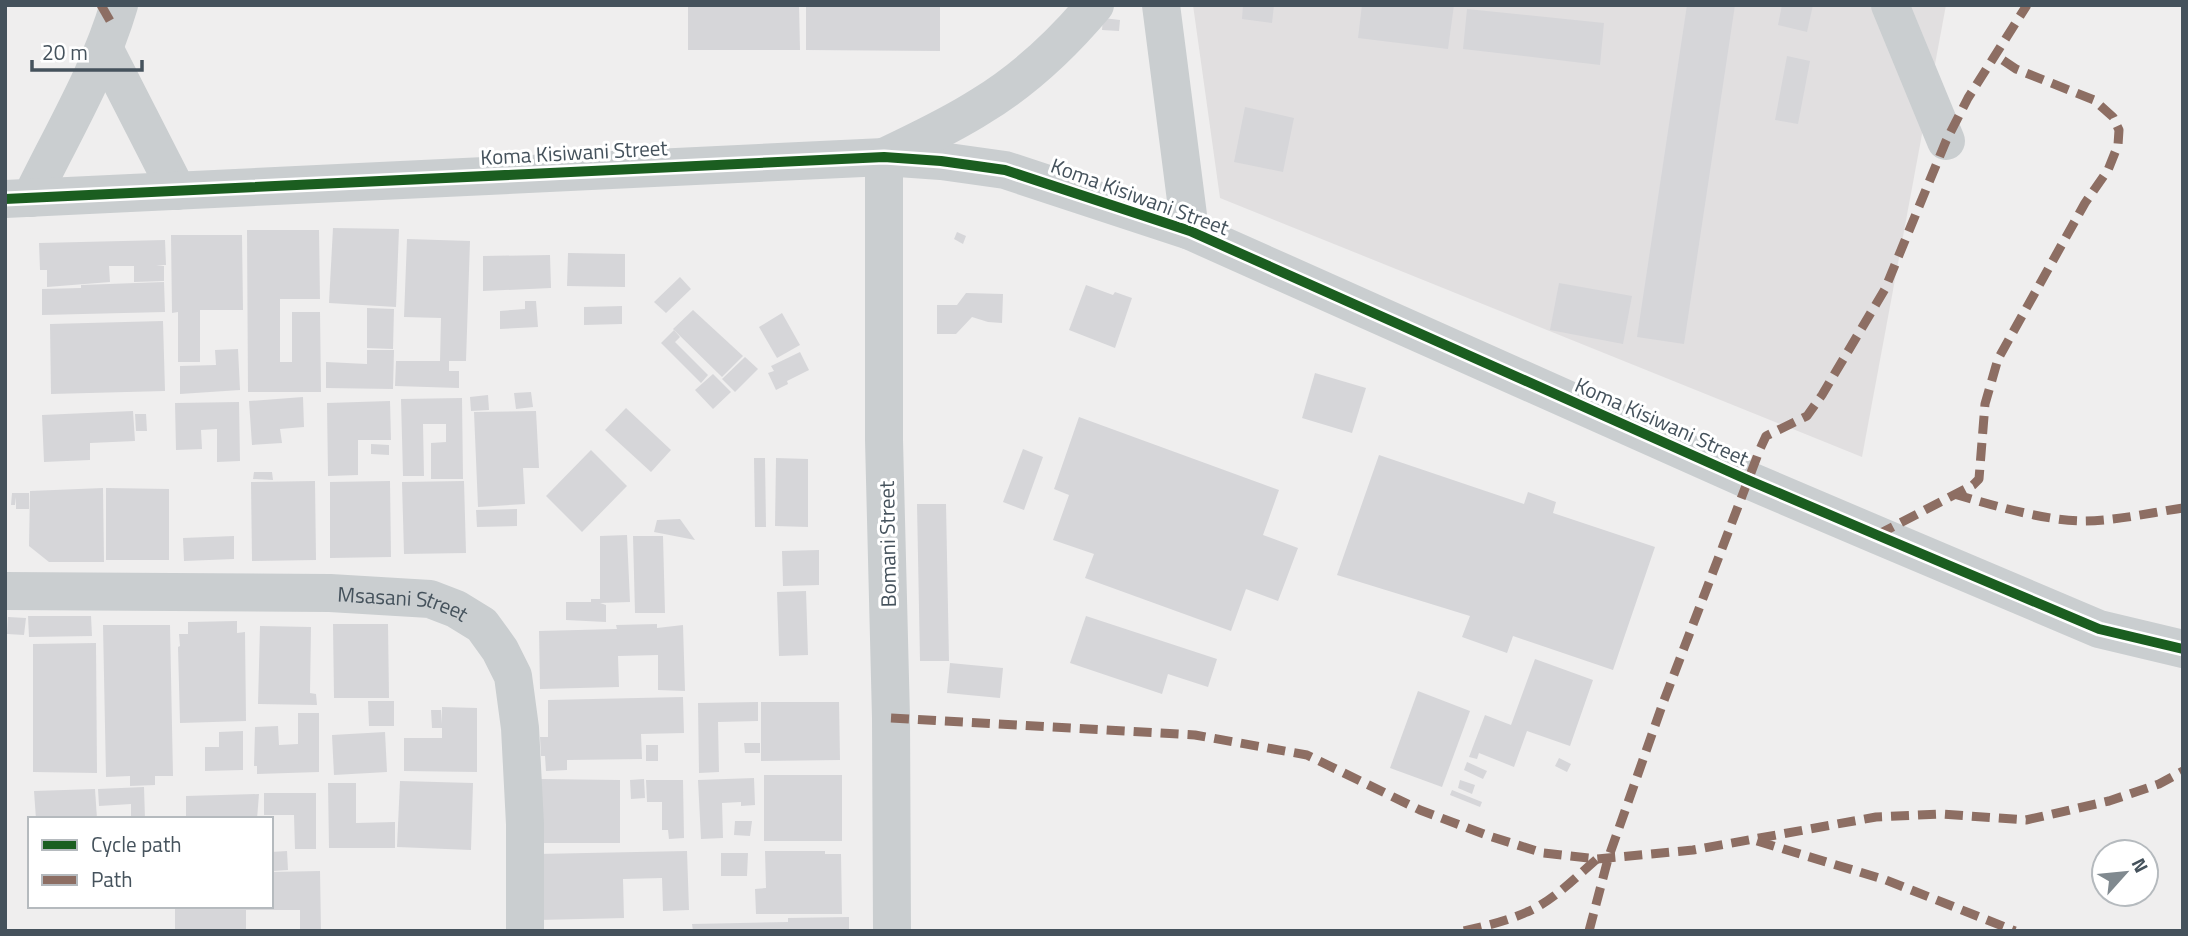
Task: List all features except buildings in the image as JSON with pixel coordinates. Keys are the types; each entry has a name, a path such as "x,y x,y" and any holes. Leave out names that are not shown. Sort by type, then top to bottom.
{"street":[{"path":"18,199 105,50 119,5"},
{"path":"884,157 952,123 1008,88 1043,59 1096,5"},
{"path":"1161,5 1190,231"},
{"path":"1891,5 1946,141"},
{"path":"105,50 177,191"},
{"name":"Koma Kisiwani Street","path":"18,199 884,157 941,161 1005,170 1190,231 1722,469 2099,629 2183,649"},
{"name":"Bomani Street","path":"884,157 884,440 891,718 892,931"},
{"name":"Msasani Street","path":"5,591 330,593 429,598 456,609 482,625 500,650 513,676 520,728 525,824 525,931"}],"shaded area":[{"path":"1193,5 1946,5 1862,457 1220,198"}],"marked path":[{"path":"101,5 113,26"},
{"path":"1589,931 1608,859 1663,703 1766,436 1807,416 1822,395 1885,289 1946,141 1968,98 2027,5"},
{"path":"1877,535 1973,485 1979,479 1985,404 1998,359 2085,203 2108,170 2118,145 2119,130 2113,117 2094,100 2016,69 1995,55"},
{"path":"1954,494 2034,515 2081,521 2183,508"},
{"path":"891,718 1195,735 1307,755 1420,810 1489,836 1543,853 1597,859 1693,850 1876,817 1941,814 2026,820 2109,801 2159,784 2183,771"},
{"path":"1757,841 1886,880 2015,931"},
{"path":"1464,931 1504,921 1537,907 1597,859"}],"cycle path":[{"path":"5,199 884,157 941,161 1005,170 1190,231 1748,480 2099,629 2183,649"}]}
